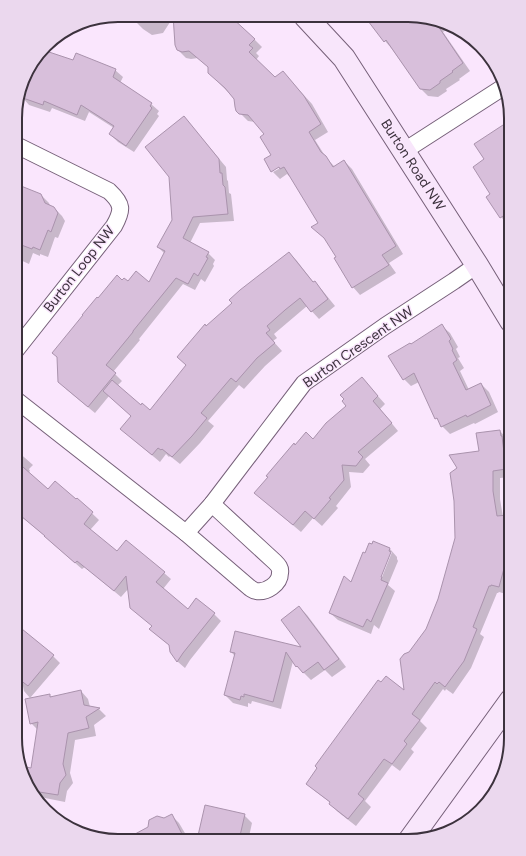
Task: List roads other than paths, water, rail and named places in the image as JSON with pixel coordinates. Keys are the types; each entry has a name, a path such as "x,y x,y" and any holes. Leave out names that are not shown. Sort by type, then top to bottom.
{"street":[{"name":"Burton Road NW","path":"311,22 344,58 504,309"},
{"path":"404,151 500,89"},
{"name":"Burton Loop NW","path":"22,148 109,191 121,206 120,216 114,226 22,342"},
{"name":"Burton Crescent NW","path":"186,533 212,504 304,383 477,265"},
{"path":"22,404 186,533 250,588 257,591 267,590 278,580 280,567 212,504"},
{"path":"414,833 504,710"}]}
